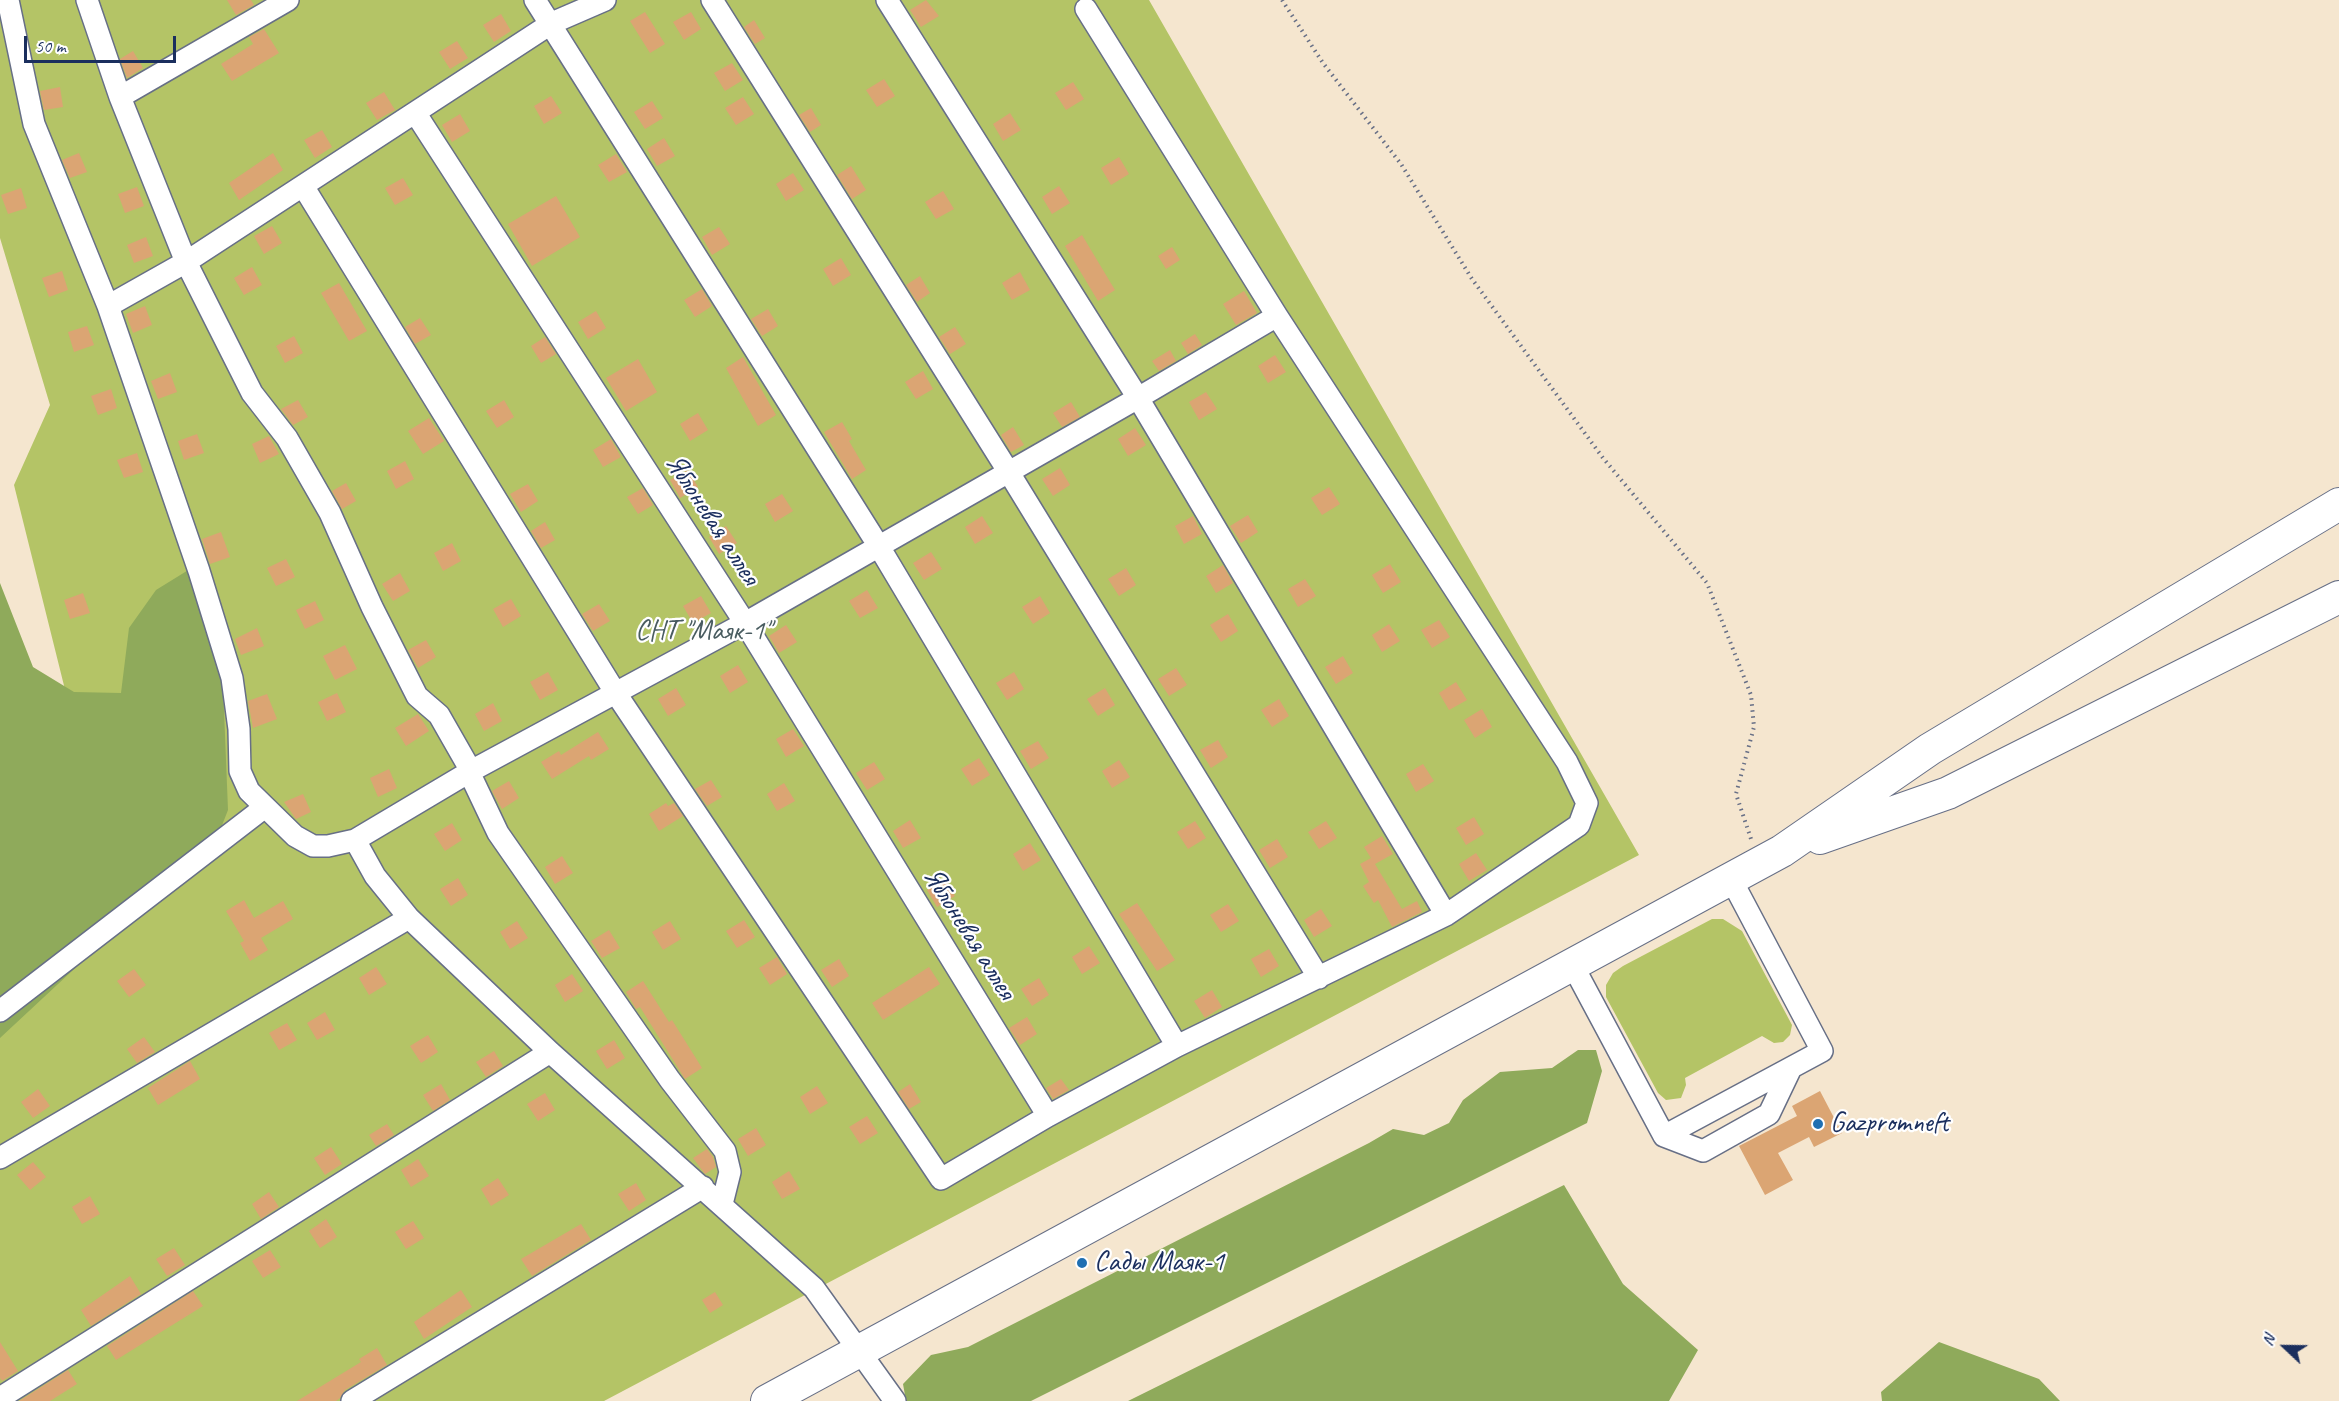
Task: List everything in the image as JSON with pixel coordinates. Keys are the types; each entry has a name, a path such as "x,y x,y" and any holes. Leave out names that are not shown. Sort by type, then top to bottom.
{"highway":[{"path":"766,1401 1771,857 1930,749 2339,504"},
{"path":"1771,857 1948,794 2339,597"}],"lane":[{"path":"8,0 34,124 108,306 199,571 232,678 239,729 240,771 249,791 294,836 313,846 328,846 355,840 470,772 745,623 1277,316"},
{"path":"87,0 120,97 186,262 252,393 287,438 330,513 372,607 417,696 439,715 470,772 498,833 670,1080 725,1151 730,1172 722,1204"},
{"path":"120,97 288,0"},
{"path":"535,0 552,23 878,545 1176,1046"},
{"path":"108,306 186,262 416,114 552,23 605,0"},
{"path":"712,0 1008,471 1318,978"},
{"path":"887,0 1138,398 1446,915"},
{"path":"303,186 615,692 942,1179 1048,1116 1176,1046 1446,915 1579,825 1587,803 1567,762 1277,316 1086,9"},
{"name":"Яблоневая аллея","path":"416,114 745,623 1048,1116"},
{"path":"0,1011 265,807"},
{"path":"355,840 375,876 409,918 550,1052 814,1288 860,1349 895,1401"},
{"path":"1664,1136 1822,1050 1731,879"},
{"path":"0,1158 409,918"},
{"path":"1572,964 1664,1136 1703,1151 1769,1114 1791,1068"},
{"path":"0,1398 550,1052"},
{"path":"352,1401 703,1187"}],"path":[{"path":"1282,0 1323,63 1401,164 1479,289 1603,458 1707,583 1751,695 1754,727 1736,794 1771,857"}],"green space":[{"name":"СНТ \"Маяк-1\"","path":"0,0 1149,0 1639,855 604,1401 0,1401 0,893 100,830 14,485 50,405 0,238"},
{"path":"190,569 222,660 228,810 206,866 158,891 0,1038 0,583 33,667 74,692 121,693 129,628 156,590"},
{"path":"1712,919 1723,919 1742,931 1792,1025 1790,1035 1783,1042 1774,1043 1762,1036 1685,1078 1686,1085 1681,1098 1666,1100 1658,1093 1606,997 1606,985 1613,973 1623,966"},
{"path":"1578,1050 1596,1050 1602,1071 1587,1123 1031,1401 906,1401 903,1384 931,1355 968,1347 1393,1129 1424,1135 1449,1123 1463,1100 1500,1072 1552,1068"},
{"path":"1564,1185 1623,1284 1698,1350 1669,1401 1128,1401"},
{"path":"1939,1342 2039,1379 2060,1401 1882,1401 1881,1392"}],"building":[{"path":"227,0 251,0 254,5 236,15"},
{"path":"926,0 939,16 921,27 910,10"},
{"path":"645,12 665,44 650,53 630,21"},
{"path":"691,12 701,29 684,40 673,22"},
{"path":"501,14 511,31 494,42 483,25"},
{"path":"754,20 765,38 755,44 744,27"},
{"path":"264,29 279,53 232,81 221,64 253,44 249,37"},
{"path":"457,41 468,58 450,69 439,52"},
{"path":"133,51 143,68 127,78 120,59"},
{"path":"732,63 743,80 725,91 714,73"},
{"path":"884,79 895,96 877,107 866,90"},
{"path":"1073,82 1084,99 1066,110 1055,93"},
{"path":"60,87 63,107 44,110 40,91"},
{"path":"384,92 395,110 377,120 366,103"},
{"path":"551,96 562,113 544,124 534,106"},
{"path":"743,97 754,114 736,125 725,108"},
{"path":"652,101 663,118 645,129 634,112"},
{"path":"811,108 821,125 810,132 799,115"},
{"path":"1010,113 1021,130 1003,141 993,124"},
{"path":"460,114 470,131 452,142 442,125"},
{"path":"322,130 332,147 315,158 304,140"},
{"path":"664,138 675,156 657,166 647,149"},
{"path":"79,153 87,172 70,178 62,160"},
{"path":"273,153 283,170 239,200 229,183"},
{"path":"616,154 627,172 609,182 598,165"},
{"path":"1119,157 1129,174 1111,185 1101,168"},
{"path":"851,166 866,190 852,199 837,175"},
{"path":"793,173 804,190 786,201 776,184"},
{"path":"403,178 413,195 395,205 385,188"},
{"path":"1059,186 1070,203 1052,214 1042,197"},
{"path":"137,187 144,206 125,213 118,194"},
{"path":"21,188 27,208 8,214 1,195"},
{"path":"943,191 954,209 936,219 925,202"},
{"path":"556,196 580,237 532,266 508,224"},
{"path":"272,226 282,243 264,254 254,236"},
{"path":"719,227 730,244 712,255 702,237"},
{"path":"1082,235 1115,290 1098,301 1065,246"},
{"path":"146,237 153,256 134,263 127,245"},
{"path":"1172,247 1180,260 1166,269 1158,256"},
{"path":"841,258 851,275 833,286 823,269"},
{"path":"252,267 262,285 244,295 234,278"},
{"path":"62,271 68,290 49,297 42,278"},
{"path":"1020,272 1030,290 1012,300 1002,283"},
{"path":"920,276 930,293 917,302 906,285"},
{"path":"339,283 367,331 349,341 321,293"},
{"path":"702,289 712,306 695,317 684,300"},
{"path":"1244,291 1257,313 1236,325 1223,304"},
{"path":"145,306 152,325 133,333 126,314"},
{"path":"768,309 778,326 762,336 751,319"},
{"path":"596,311 606,328 588,339 578,322"},
{"path":"420,318 431,335 415,344 405,327"},
{"path":"87,326 94,345 74,352 68,332"},
{"path":"955,327 966,344 950,354 939,337"},
{"path":"1195,334 1202,345 1188,354 1181,343"},
{"path":"294,336 303,353 285,363 276,346"},
{"path":"545,337 556,354 541,363 531,346"},
{"path":"1170,350 1176,361 1159,371 1152,361"},
{"path":"1275,355 1286,372 1268,383 1258,366"},
{"path":"743,357 776,415 758,426 726,368"},
{"path":"638,359 657,392 626,411 606,378"},
{"path":"923,371 933,389 916,399 905,382"},
{"path":"170,373 177,392 158,399 151,381"},
{"path":"111,389 117,408 98,415 91,396"},
{"path":"1206,392 1217,409 1199,420 1189,402"},
{"path":"298,400 308,417 293,425 281,409"},
{"path":"504,400 514,417 497,428 486,411"},
{"path":"1071,402 1080,417 1062,427 1053,413"},
{"path":"698,413 708,430 690,441 680,424"},
{"path":"429,418 444,441 423,454 408,431"},
{"path":"842,422 852,439 849,441 866,470 852,479 824,432"},
{"path":"1013,427 1024,445 1011,452 1001,435"},
{"path":"1135,428 1146,445 1128,456 1118,439"},
{"path":"197,434 204,453 184,460 178,441"},
{"path":"269,436 279,454 260,463 252,444"},
{"path":"611,439 621,457 603,467 593,450"},
{"path":"137,453 143,472 124,478 117,460"},
{"path":"405,461 414,479 396,489 387,471"},
{"path":"1060,468 1070,485 1053,496 1042,479"},
{"path":"688,470 698,487 680,498 670,480"},
{"path":"346,483 356,501 342,509 332,491"},
{"path":"528,484 538,501 521,512 510,494"},
{"path":"1329,487 1340,504 1322,515 1311,498"},
{"path":"643,488 653,505 638,514 627,497"},
{"path":"782,494 793,511 775,522 765,504"},
{"path":"1248,515 1258,532 1241,543 1230,526"},
{"path":"982,516 993,533 975,544 965,527"},
{"path":"1193,516 1202,534 1184,544 1175,526"},
{"path":"545,522 555,540 541,548 531,531"},
{"path":"726,526 737,543 719,554 709,537"},
{"path":"221,532 230,557 210,564 202,539"},
{"path":"452,543 461,561 443,571 434,553"},
{"path":"931,552 942,569 924,580 913,563"},
{"path":"286,559 295,577 276,586 267,568"},
{"path":"1390,564 1401,582 1383,593 1372,575"},
{"path":"1223,565 1233,583 1216,593 1206,576"},
{"path":"1126,568 1136,585 1119,596 1108,579"},
{"path":"400,573 410,591 393,601 382,584"},
{"path":"1305,579 1316,596 1298,607 1288,589"},
{"path":"867,590 878,608 860,618 849,601"},
{"path":"83,593 90,613 70,619 64,600"},
{"path":"701,596 711,613 693,623 683,606"},
{"path":"1040,596 1050,613 1033,624 1022,607"},
{"path":"511,599 521,616 503,627 493,609"},
{"path":"315,601 324,620 305,629 296,610"},
{"path":"599,604 610,621 593,631 582,614"},
{"path":"1228,614 1238,631 1221,642 1210,625"},
{"path":"1439,620 1450,637 1432,648 1421,630"},
{"path":"1389,624 1400,641 1382,652 1372,635"},
{"path":"786,625 797,642 779,653 769,636"},
{"path":"257,628 264,646 241,655 235,639"},
{"path":"426,640 436,657 418,668 408,650"},
{"path":"345,645 357,669 335,680 323,656"},
{"path":"1343,656 1353,673 1336,684 1325,667"},
{"path":"738,665 748,682 730,693 720,676"},
{"path":"1176,668 1187,685 1169,696 1158,679"},
{"path":"548,672 558,690 540,700 530,682"},
{"path":"1014,672 1024,689 1007,700 996,683"},
{"path":"1456,682 1467,700 1449,710 1439,693"},
{"path":"676,688 686,705 668,716 658,699"},
{"path":"1105,688 1115,705 1098,716 1087,699"},
{"path":"337,693 346,712 327,721 318,702"},
{"path":"267,694 277,719 253,728 248,701"},
{"path":"1279,699 1289,716 1272,727 1261,710"},
{"path":"493,703 502,721 484,731 475,714"},
{"path":"1482,709 1492,727 1475,738 1464,720"},
{"path":"418,714 429,731 406,746 395,728"},
{"path":"793,729 804,746 786,757 776,739"},
{"path":"598,732 609,749 591,760 589,756 552,779 541,762 559,751 561,755"},
{"path":"1218,740 1228,757 1211,768 1200,750"},
{"path":"1038,741 1049,758 1031,769 1020,751"},
{"path":"979,758 990,775 972,786 961,769"},
{"path":"1119,760 1130,777 1112,788 1102,771"},
{"path":"874,762 885,779 867,790 856,773"},
{"path":"1423,764 1434,781 1416,792 1406,774"},
{"path":"389,769 397,788 378,797 370,778"},
{"path":"711,780 722,797 707,806 695,789"},
{"path":"509,781 519,798 502,809 492,791"},
{"path":"784,783 795,801 777,811 767,794"},
{"path":"303,794 311,812 296,819 284,802"},
{"path":"666,803 668,806 674,803 683,816 659,831 649,814"},
{"path":"1474,817 1484,834 1466,845 1456,828"},
{"path":"910,820 921,838 903,848 893,831"},
{"path":"1195,821 1206,838 1188,849 1177,832"},
{"path":"1326,821 1337,838 1319,849 1308,832"},
{"path":"452,823 462,840 445,851 434,834"},
{"path":"1382,836 1393,854 1375,864 1402,909 1417,901 1422,912 1392,927 1378,900 1374,903 1363,886 1369,882 1360,864 1371,858 1364,847"},
{"path":"1277,839 1288,857 1270,868 1259,850"},
{"path":"1030,843 1041,860 1023,871 1013,854"},
{"path":"1476,853 1487,870 1469,881 1459,864"},
{"path":"562,856 573,873 555,884 545,867"},
{"path":"458,878 468,895 451,906 440,889"},
{"path":"945,879 955,896 937,907 927,890"},
{"path":"244,900 254,918 283,901 293,919 261,938 268,950 250,961 240,943 244,941 226,911"},
{"path":"1137,903 1175,960 1157,971 1119,914"},
{"path":"1228,904 1239,921 1221,932 1210,915"},
{"path":"1321,909 1332,926 1314,937 1304,920"},
{"path":"744,920 755,937 737,948 726,931"},
{"path":"517,921 528,938 510,949 500,932"},
{"path":"670,921 681,939 663,950 652,932"},
{"path":"609,930 620,948 602,958 591,941"},
{"path":"1089,946 1100,963 1082,974 1072,957"},
{"path":"1269,949 1279,966 1261,977 1251,959"},
{"path":"777,957 787,974 770,985 759,968"},
{"path":"839,959 849,976 832,987 821,970"},
{"path":"376,967 387,984 369,995 359,978"},
{"path":"929,967 940,984 883,1020 872,1003"},
{"path":"134,969 146,985 129,997 117,981"},
{"path":"572,974 583,991 565,1002 555,985"},
{"path":"1039,978 1049,995 1032,1006 1021,989"},
{"path":"643,981 669,1022 672,1020 702,1068 685,1079 640,1007 636,1009 626,992"},
{"path":"1212,990 1222,1007 1205,1018 1194,1001"},
{"path":"325,1012 335,1030 317,1040 307,1023"},
{"path":"1027,1017 1037,1034 1020,1045 1009,1028"},
{"path":"287,1023 297,1040 279,1050 269,1033"},
{"path":"428,1035 438,1052 421,1063 410,1046"},
{"path":"144,1037 155,1052 137,1063 127,1049"},
{"path":"614,1040 625,1058 607,1069 596,1051"},
{"path":"494,1051 503,1066 486,1077 476,1062"},
{"path":"190,1061 200,1079 158,1105 148,1088"},
{"path":"1061,1079 1069,1090 1053,1099 1046,1088"},
{"path":"441,1084 450,1100 433,1111 423,1095"},
{"path":"910,1084 921,1102 909,1109 898,1092"},
{"path":"817,1086 828,1103 810,1114 800,1097"},
{"path":"38,1089 50,1106 33,1118 21,1102"},
{"path":"1820,1091 1842,1133 1814,1147 1809,1137 1778,1153 1793,1180 1765,1195 1739,1146 1797,1116 1792,1106"},
{"path":"545,1093 555,1110 538,1121 527,1104"},
{"path":"867,1116 878,1133 860,1144 849,1127"},
{"path":"387,1124 394,1135 376,1146 369,1135"},
{"path":"756,1128 766,1145 748,1156 738,1139"},
{"path":"331,1147 342,1164 325,1175 314,1158"},
{"path":"707,1149 716,1167 705,1174 693,1158"},
{"path":"418,1159 429,1176 411,1187 401,1170"},
{"path":"33,1162 46,1177 30,1190 17,1175"},
{"path":"789,1171 800,1189 782,1199 772,1182"},
{"path":"498,1178 509,1195 491,1206 481,1189"},
{"path":"636,1183 646,1200 629,1211 618,1194"},
{"path":"269,1192 279,1207 261,1219 252,1204"},
{"path":"90,1196 100,1214 82,1224 72,1207"},
{"path":"326,1219 337,1237 320,1248 309,1231"},
{"path":"413,1221 424,1238 406,1249 395,1232"},
{"path":"581,1224 591,1240 532,1276 521,1259"},
{"path":"174,1248 185,1265 167,1276 156,1259"},
{"path":"270,1250 281,1267 263,1278 252,1261"},
{"path":"130,1276 141,1294 91,1326 81,1310"},
{"path":"461,1290 472,1307 424,1339 414,1322"},
{"path":"193,1291 203,1306 116,1360 107,1346"},
{"path":"715,1292 723,1305 710,1313 702,1300"},
{"path":"0,1342 18,1371 2,1381 0,1378"},
{"path":"377,1348 387,1365 345,1390 336,1401 297,1401 361,1362 359,1359"},
{"path":"68,1370 77,1384 50,1401 19,1401"}],"place":[{"name":"Gazpromneft","path":"1818,1124"},
{"name":"Сады Маяк-1","path":"1082,1263"}]}
